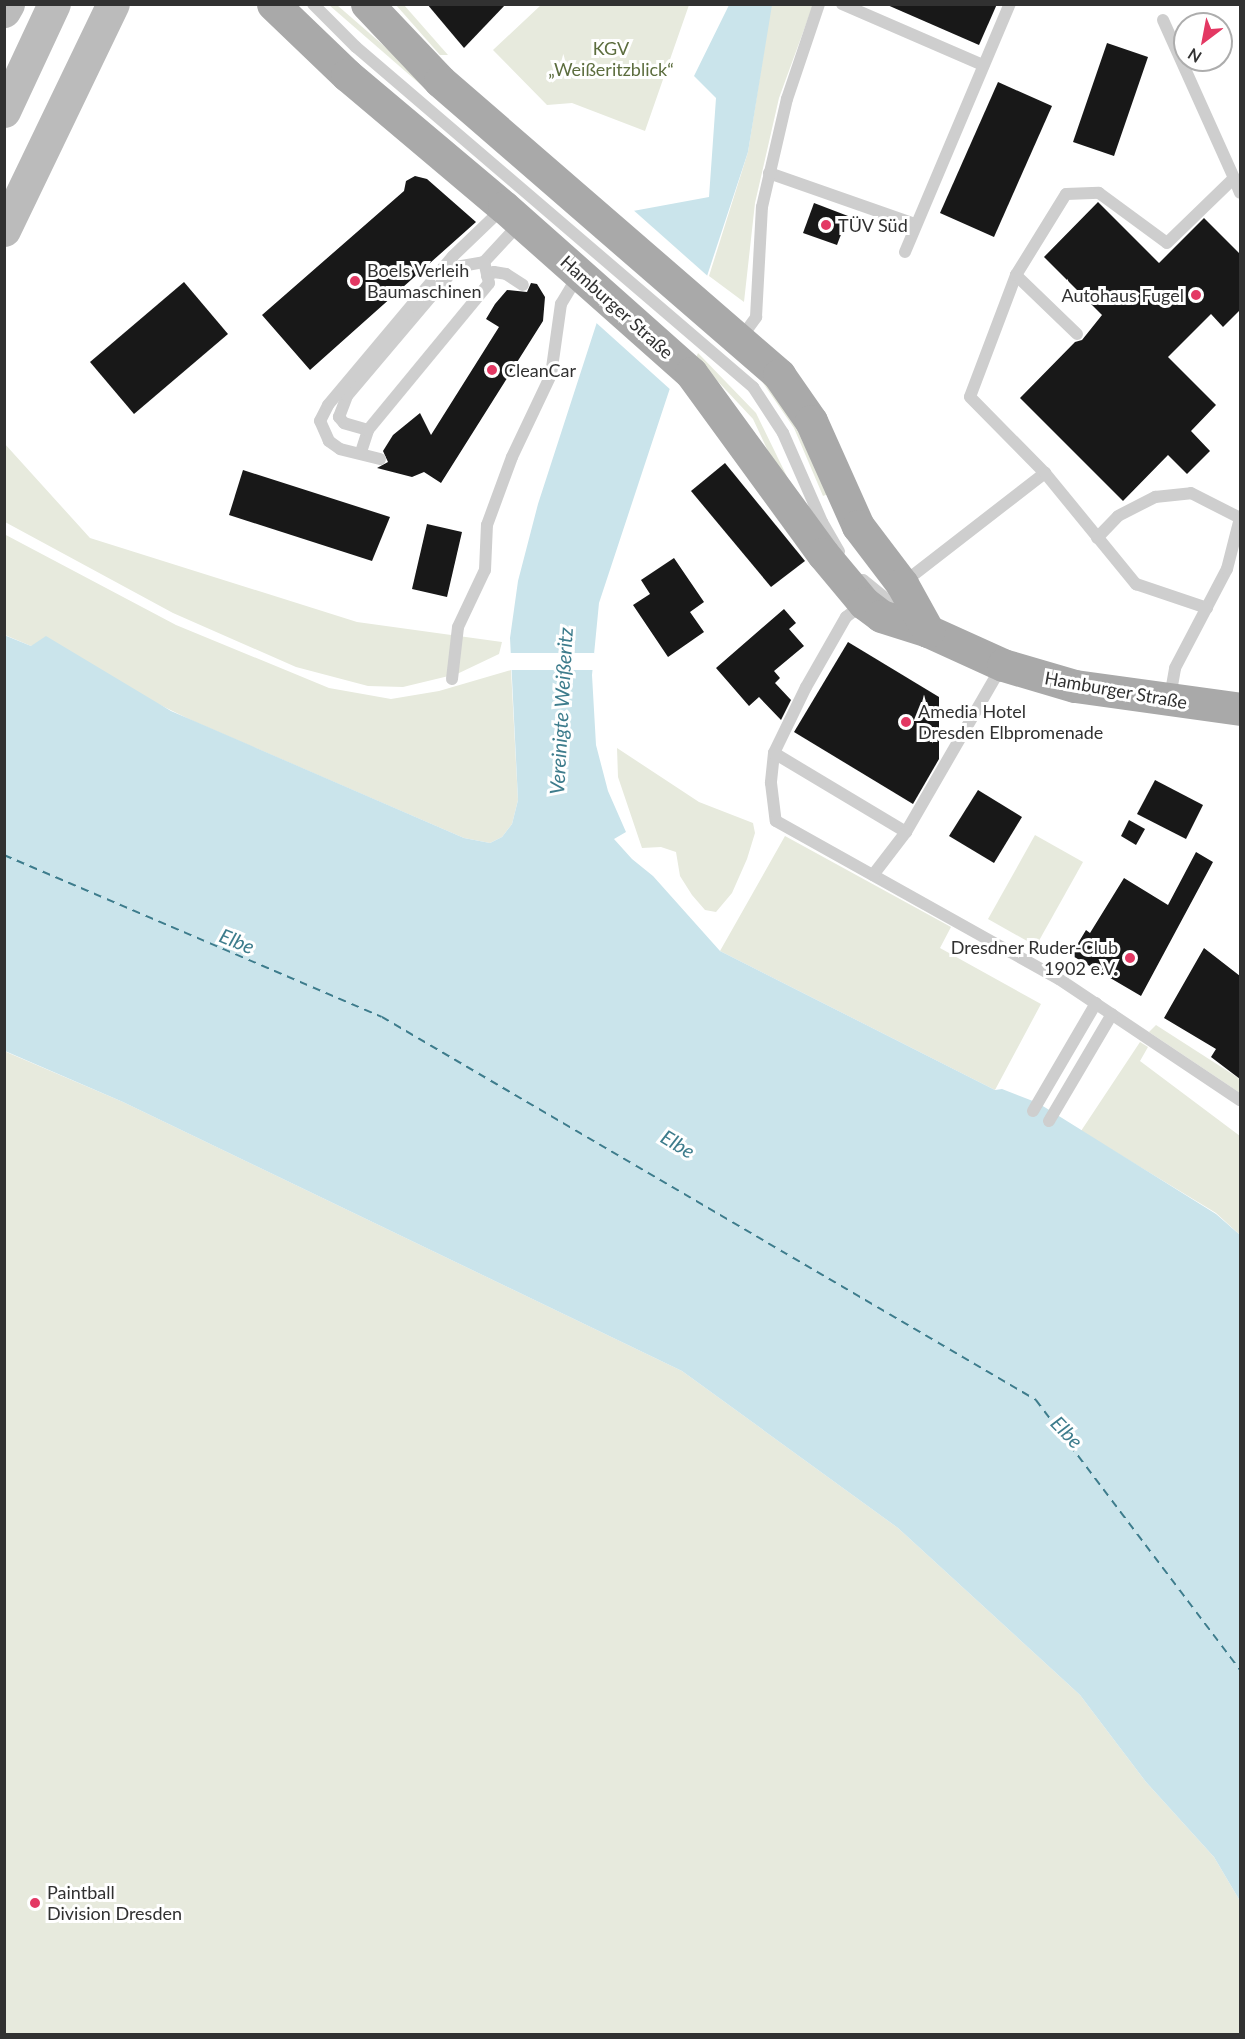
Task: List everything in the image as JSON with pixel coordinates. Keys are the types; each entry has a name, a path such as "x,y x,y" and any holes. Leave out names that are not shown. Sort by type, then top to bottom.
{"main road":[{"path":"4,11 8,4"},
{"path":"4,111 54,4"},
{"path":"4,230 113,4"},
{"path":"96,39 131,4"},
{"name":"Hamburger Straße","path":"273,4 347,75 512,215 598,262 707,328 741,338 780,375 811,421 858,526 902,584 928,632"},
{"name":"Hamburger Straße","path":"367,4 440,81 598,262 691,373 864,603 881,616 928,632 1003,665 1075,686 1240,709"}],"lane":[{"path":"313,4 356,47 598,262 568,288 561,304 551,375 512,457 487,525 485,570 458,627 452,680"},
{"path":"741,338 756,317 762,207 769,173 787,99 819,4"},
{"path":"842,4 983,66"},
{"path":"904,252 1010,4"},
{"path":"1163,20 1240,193"},
{"path":"769,173 915,224"},
{"path":"1207,608 1136,584 1045,473 970,397 1016,275 1066,194 1099,193 1167,243 1234,178"},
{"path":"361,452 368,430 489,283 484,262 512,215"},
{"path":"380,459 340,448 329,441 320,422 328,405 453,256 512,215"},
{"path":"368,430 344,423 339,417 340,410 456,267 484,262"},
{"path":"487,276 494,272 506,274 523,285"},
{"path":"1016,275 1077,334"},
{"path":"707,328 769,409 822,522 850,564 872,588 928,632"},
{"path":"902,584 1045,473"},
{"path":"1097,538 1118,516 1155,497 1191,493 1240,518 1231,558 1175,668 1170,701"},
{"path":"864,603 846,618 806,687 774,753 771,783 776,821 1096,1003 1240,1100"},
{"path":"873,875 906,832 1003,665"},
{"path":"774,753 906,832"},
{"path":"1033,1111 1096,1003"},
{"path":"1049,1121 1112,1014"}],"green space":[{"path":"329,5 337,5 592,227 589,231"},
{"path":"396,5 404,5 448,55 440,55"},
{"name":"KGV „Weißeritzblick“","path":"541,5 689,5 645,131 572,103 547,105 493,50"},
{"path":"771,5 813,5 779,98 755,203 744,302 709,276 748,152"},
{"path":"698,353 756,413 795,493 789,496 753,419 696,358"},
{"path":"761,380 781,397 828,494 823,496 794,428"},
{"path":"4,443 90,538 357,622 502,642 499,654 457,674 403,687 368,686 296,667 173,613 5,522"},
{"path":"4,534 176,625 329,688 391,699 439,691 511,670 518,800 512,824 502,837 490,843 464,838 193,721 37,645 31,646 5,635"},
{"path":"617,748 699,802 753,823 755,833 747,859 732,893 716,912 705,910 692,895 680,876 676,852 661,847 642,848 618,777"},
{"path":"1035,835 1083,862 1036,946 988,919"},
{"path":"785,836 951,927 940,948 1041,1004 995,1090 720,951"},
{"path":"1156,1025 1240,1079 1240,1093 1149,1032"},
{"path":"1140,1042 1148,1047 1140,1061 1240,1136 1240,1235 1216,1213 1081,1131"},
{"path":"4,1051 123,1102 682,1371 898,1528 1080,1695 1146,1782 1214,1857 1240,1901 1240,2034 5,2034"}],"water":[{"path":"729,5 772,5 748,152 599,603 592,675 596,745 608,791 626,832 614,839 632,859 653,876 720,951 995,1090 1002,1089 1038,1103 1216,1214 1240,1235 1240,1901 1214,1857 1146,1782 1080,1695 898,1528 682,1371 123,1102 5,1051 4,635 31,646 46,636 171,711 464,838 490,843 502,837 512,824 518,800 510,638 518,581 538,504 633,211 709,197 716,98 694,76"}],"pier":[{"path":"631,208 711,279 672,391 592,319"},
{"path":"507,653 594,653 594,670 508,670"}],"building":[{"path":"427,4 506,4 464,48"},
{"path":"885,4 997,4 979,45"},
{"path":"1107,43 1148,57 1114,156 1073,142"},
{"path":"998,82 1052,106 994,237 940,213"},
{"name":"Boels Verleih Baumaschinen","path":"415,176 427,179 476,222 310,370 262,315 404,191 406,181"},
{"path":"1098,202 1159,263 1204,218 1240,254 1240,310 1223,327 1211,314 1168,357 1216,405 1191,431 1210,451 1187,474 1168,455 1123,501 1020,398 1075,342 1082,340 1102,315 1044,257"},
{"name":"TÜV Süd","path":"814,203 848,216 837,245 803,233"},
{"path":"184,282 228,334 134,414 90,362"},
{"name":"CleanCar","path":"531,283 537,284 545,297 543,321 441,483 424,472 412,477 377,468 388,462 383,451 393,435 420,413 431,435 499,327 486,319 495,304 507,290 527,292"},
{"path":"725,463 805,561 771,587 691,491"},
{"path":"243,470 390,517 372,561 229,515"},
{"path":"427,524 462,532 447,597 412,589"},
{"path":"674,558 704,602 690,612 704,632 668,657 633,605 650,594 641,580"},
{"path":"784,609 796,623 789,629 804,646 774,671 780,678 775,683 791,700 781,720 759,697 749,706 716,668"},
{"name":"Amedia Hotel Dresden Elbpromenade","path":"848,642 939,697 939,759 913,804 794,732"},
{"path":"1155,780 1203,805 1186,839 1137,814"},
{"path":"978,790 1022,817 994,863 949,836"},
{"path":"1129,820 1145,829 1136,845 1121,836"},
{"path":"1196,852 1213,862 1141,996 1071,955 1086,930 1090,933 1124,878 1168,905"},
{"path":"1204,948 1240,976 1240,1079 1211,1057 1216,1049 1164,1018"}],"ferry route":[{"path":"4,855 382,1017 1036,1400 1240,1670"}],"place":[{"name":"TÜV Süd","path":"826,225"},
{"name":"Boels Verleih Baumaschinen","path":"355,281"},
{"name":"Autohaus Fugel","path":"1196,295"},
{"name":"CleanCar","path":"492,370"},
{"name":"Amedia Hotel Dresden Elbpromenade","path":"906,722"},
{"name":"Dresdner Ruder-Club 1902 e.V.","path":"1130,958"},
{"name":"Paintball Division Dresden","path":"35,1903"}],"water label":[{"name":"Vereinigte Weißeritz","path":"561,711"},
{"name":"Elbe","path":"237,941"},
{"name":"Elbe","path":"678,1144"},
{"name":"Elbe","path":"1067,1432"}]}
